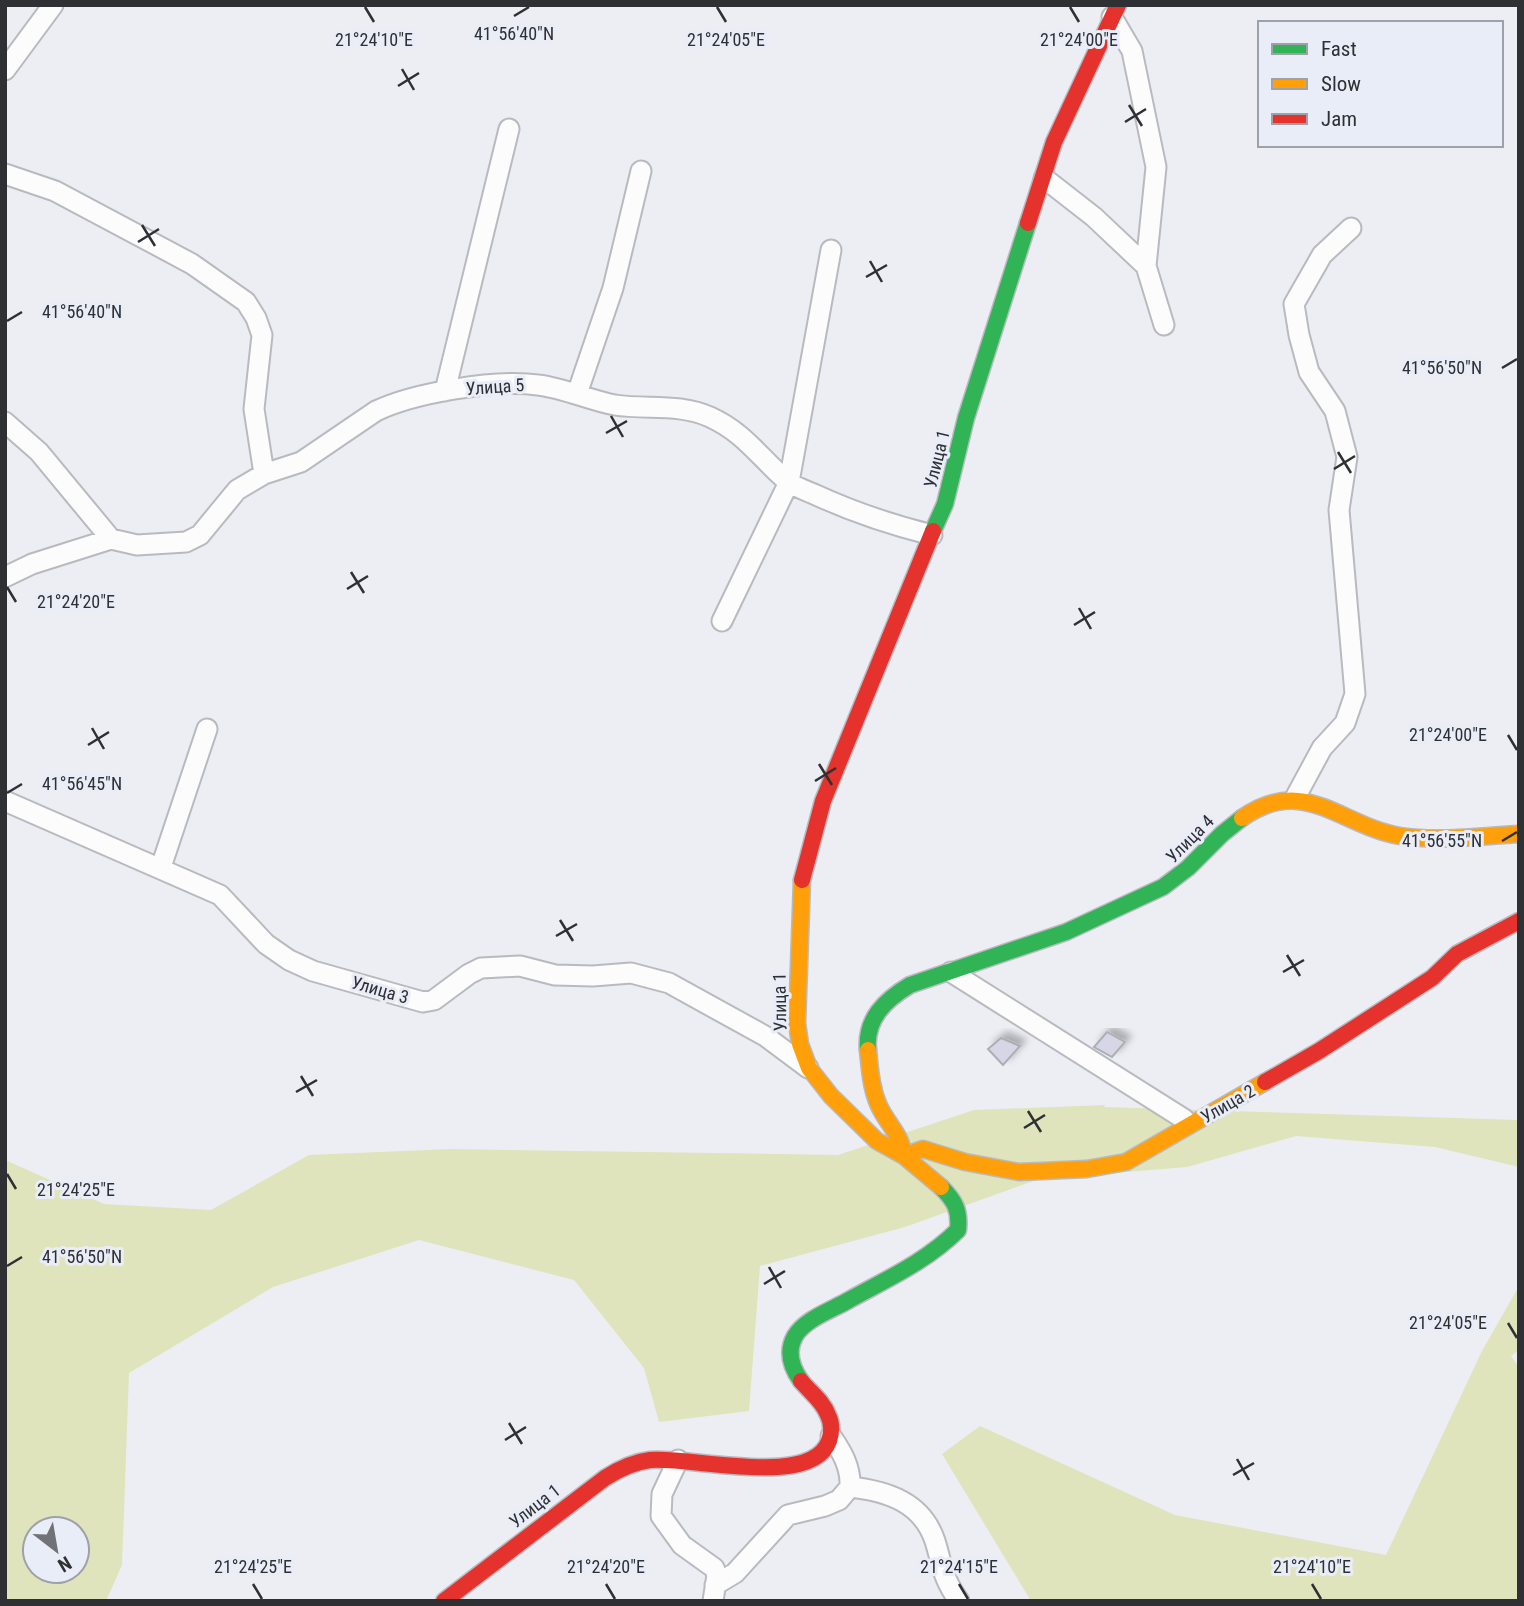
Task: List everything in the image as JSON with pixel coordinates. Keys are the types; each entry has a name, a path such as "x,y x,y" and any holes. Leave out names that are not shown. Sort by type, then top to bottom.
{"main road":[{"name":"Улица 1","path":"444,1601 628,1464 678,1460 747,1467 803,1464 819,1458 831,1436 831,1422 827,1411 794,1371 789,1350 796,1334 813,1320 917,1264 958,1230 956,1202 904,1156 877,1141 856,1122 809,1068 800,1044 797,1023 802,881 824,801 859,720 894,623 945,504 966,418 1054,142 1115,11"},
{"path":"1295,798 1314,803 1376,830 1402,836 1427,838 1519,834"},
{"name":"Улица 4","path":"904,1156 902,1141 880,1108 871,1085 867,1044 870,1024 880,1007 893,995 910,985 1066,932 1163,887 1176,880 1230,825 1247,814 1295,798"},
{"name":"Улица 2","path":"904,1156 923,1149 965,1162 1019,1172 1087,1169 1126,1162 1319,1051 1432,978 1457,954 1519,921"}],"street":[{"path":"5,70 53,5"},
{"path":"1115,11 1132,51 1156,167 1146,266 1164,325"},
{"path":"445,391 509,130"},
{"path":"577,394 613,288 640,171"},
{"path":"5,174 55,191 192,264 246,302 257,318 262,335 254,409 264,474"},
{"path":"1044,178 1094,217 1146,266"},
{"path":"1295,798 1322,748 1345,723 1355,694 1339,510 1346,457 1335,411 1309,372 1294,304 1322,255 1351,228"},
{"path":"722,621 789,482 831,250"},
{"name":"Улица 5","path":"111,539 138,545 186,542 200,535 237,490 264,474 301,462 363,418 388,405 445,391 492,385 537,384 614,405 676,407 705,414 734,430 754,446 789,482 889,524 932,535"},
{"path":"5,422 39,452 111,539 32,564 5,577"},
{"path":"161,867 207,729"},
{"name":"Улица 3","path":"5,802 161,867 220,895 266,944 289,960 313,971 423,1002 435,1000 481,968 520,966 555,975 631,973 669,983 765,1036 809,1068"},
{"name":"Улица 2","path":"951,972 1184,1119"},
{"path":"714,1593 788,1515 839,1500 850,1486 848,1468 842,1452 831,1436"},
{"path":"678,1460 662,1494 662,1516 682,1545 713,1568 717,1574 714,1593"},
{"path":"850,1486 889,1494 907,1502 921,1516 935,1540 943,1575 959,1601"}],"green space":[{"path":"1105,1105 1104,1107 1519,1120 1519,1167 1435,1147 1296,1136 1187,1167 1039,1179 905,1227 760,1266 749,1411 659,1422 644,1368 574,1280 419,1240 273,1287 129,1373 122,1565 106,1601 5,1601 5,1160 104,1204 211,1210 309,1155 450,1149 838,1155 974,1110"},
{"path":"1519,1286 1519,1350 1511,1356 1519,1367 1519,1601 1031,1601 942,1454 980,1426 1175,1515 1386,1555 1482,1351"}],"building":[{"path":"1107,1032 1125,1042 1112,1057 1094,1047"},
{"path":"1001,1038 1020,1046 1003,1065 988,1049"}],"traffic: fast":[{"path":"933,531 945,504 966,418 1028,223"},
{"path":"868,1050 870,1029 878,1012 892,997 910,985 1066,932 1163,887 1188,868 1242,818"},
{"path":"801,1381 792,1365 790,1354 792,1342 799,1330 819,1315 920,1260 958,1230 956,1206 941,1187"}],"traffic: slow":[{"path":"1242,818 1264,806 1285,801 1304,802 1379,831 1400,836 1445,839 1519,834"},
{"path":"802,880 797,1023 800,1044 809,1068 831,1096 877,1141 904,1156 941,1187"},
{"path":"868,1050 876,1099 897,1136 904,1156 923,1149 965,1162 1019,1172 1087,1169 1126,1162 1265,1082"}],"traffic: jam":[{"path":"1028,223 1054,142 1118,5"},
{"path":"802,880 823,801 933,531"},
{"path":"1265,1082 1319,1051 1432,978 1457,954 1519,921"},
{"path":"444,1601 605,1478 626,1466 650,1460 669,1460 776,1467 800,1464 818,1455 829,1441 830,1421 823,1405 801,1381"}]}
